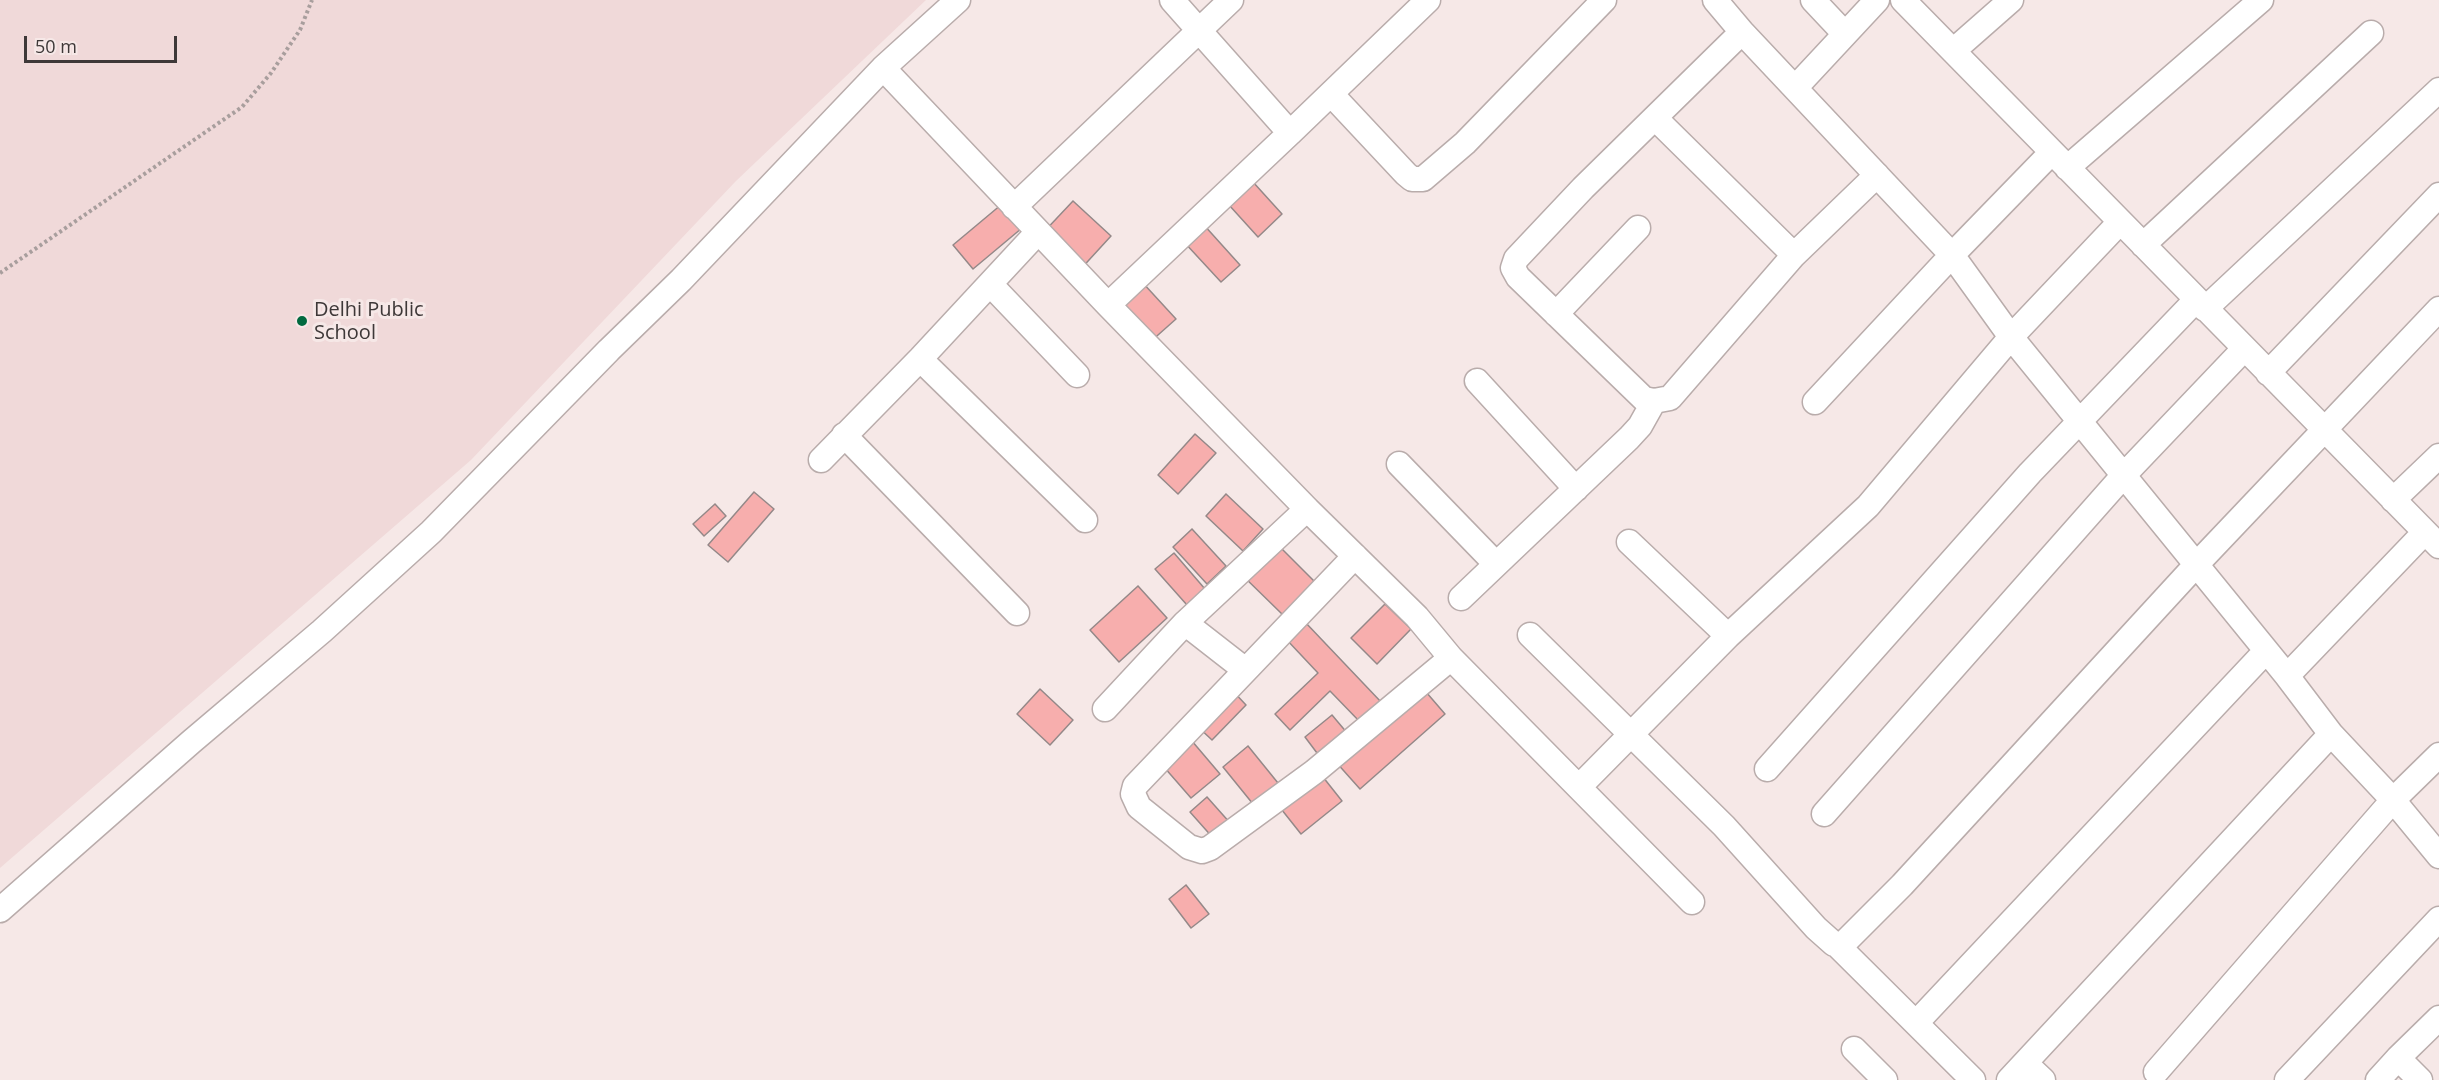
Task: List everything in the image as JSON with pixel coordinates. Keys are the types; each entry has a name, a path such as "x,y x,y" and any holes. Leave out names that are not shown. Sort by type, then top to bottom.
{"street":[{"path":"0,910 191,742 322,631 431,532 609,350 681,280 883,68 958,0"},
{"path":"1172,0 1290,133"},
{"path":"1014,207 1232,0"},
{"path":"1108,305 1332,95 1428,0"},
{"path":"1332,95 1406,174 1419,181 1465,143 1604,0"},
{"path":"1715,0 1742,32 1952,255 2011,337 2287,676 2331,734 2393,800 2439,856"},
{"path":"1813,0 1845,34"},
{"path":"1795,88 1877,0"},
{"path":"1903,0 2432,539 2287,676"},
{"path":"1953,51 2012,0"},
{"path":"1815,402 1952,255 2059,160 2260,0"},
{"path":"1742,32 1583,188 1513,263 1518,277 1644,399 1654,401 1670,398 1794,255 1877,175"},
{"path":"2143,245 2371,33"},
{"path":"883,68 1108,305 1416,617 1451,658 1692,902"},
{"path":"1767,769 2030,473 2079,422 2201,304 2439,90"},
{"path":"1655,118 1794,255"},
{"path":"2268,373 2439,195"},
{"path":"1579,787 1728,636 1868,506 2011,337 2120,222"},
{"path":"1556,314 1638,228"},
{"path":"821,460 920,359 1038,232"},
{"path":"990,284 1077,375"},
{"path":"1838,945 1844,943 1902,885 2196,565 2439,309"},
{"path":"1824,814 2123,476 2244,349"},
{"path":"920,359 1085,520"},
{"path":"1477,381 1576,489"},
{"path":"1461,598 1629,438 1654,401"},
{"path":"844,435 1017,613"},
{"path":"2394,500 2439,456"},
{"path":"1399,464 1496,564"},
{"path":"1105,710 1185,623 1307,509"},
{"path":"1629,542 1728,636"},
{"path":"1355,556 1244,669 1135,786 1133,794 1140,807 1195,850 1210,848 1314,772 1451,658"},
{"path":"1185,623 1244,669"},
{"path":"1530,635 1729,831 1816,928 1838,945 1972,1080"},
{"path":"1916,1023 2266,651"},
{"path":"2043,1080 2017,1071 2331,734"},
{"path":"2156,1072 2393,800 2439,755"},
{"path":"2290,1079 2439,919"},
{"path":"2378,1080 2439,1018"},
{"path":"1854,1049 1885,1080"},
{"path":"2398,1058 2420,1080"}],"path":[{"path":"0,273 242,107 271,73 300,30 312,0"}],"shaded area":[{"name":"Delhi Public School","path":"0,0 926,0 736,181 471,460 0,868"}],"building":[{"path":"1253,182 1282,214 1258,237 1229,205"},
{"path":"1073,201 1111,236 1078,272 1040,236"},
{"path":"1002,204 1022,228 973,269 953,245"},
{"path":"1203,224 1240,265 1221,282 1184,242"},
{"path":"1142,282 1176,319 1149,343 1115,306"},
{"path":"1195,434 1216,453 1178,494 1158,475"},
{"path":"754,492 774,509 728,562 708,545"},
{"path":"1226,494 1263,529 1243,551 1206,516"},
{"path":"715,504 726,516 704,536 693,524"},
{"path":"1192,529 1226,566 1207,584 1173,547"},
{"path":"1271,538 1315,582 1283,615 1239,572"},
{"path":"1174,553 1205,589 1187,605 1155,569"},
{"path":"1138,586 1167,618 1119,662 1090,630"},
{"path":"1385,604 1411,629 1377,664 1351,638"},
{"path":"1305,622 1382,703 1361,723 1330,691 1290,730 1275,714 1318,673 1286,639"},
{"path":"1420,685 1445,714 1360,789 1335,761"},
{"path":"1040,689 1073,720 1050,745 1017,714"},
{"path":"1231,689 1246,705 1212,740 1196,725"},
{"path":"1332,715 1348,734 1320,757 1305,737"},
{"path":"1186,734 1220,774 1191,798 1157,759"},
{"path":"1248,746 1278,783 1253,804 1223,767"},
{"path":"1319,772 1342,801 1301,834 1278,805"},
{"path":"1207,797 1231,824 1214,839 1190,812"},
{"path":"1186,885 1209,914 1191,928 1169,899"}],"place":[{"name":"Delhi Public School","path":"302,321"}]}
